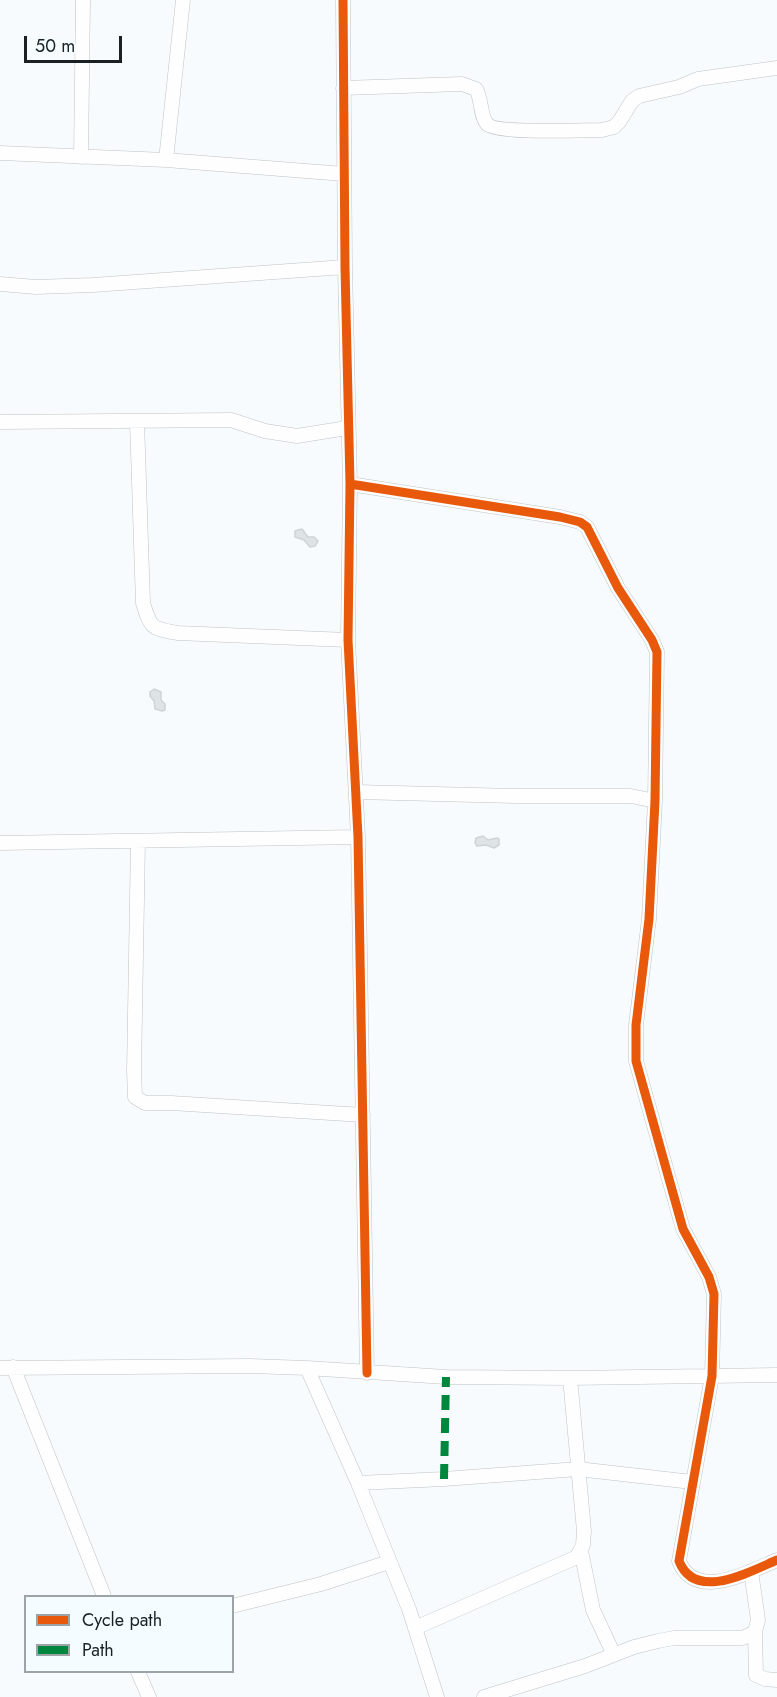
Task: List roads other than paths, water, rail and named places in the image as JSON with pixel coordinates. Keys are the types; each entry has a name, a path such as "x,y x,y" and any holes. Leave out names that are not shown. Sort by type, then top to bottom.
{"street":[{"path":"81,156 83,0"},
{"path":"166,160 183,0"},
{"path":"343,0 347,428 350,484 348,640 358,837 367,1373"},
{"path":"343,88 462,84 476,89 485,121 488,126 494,128 602,130 614,127 632,101 639,96 679,87 698,79 777,68"},
{"path":"0,153 166,160 344,174"},
{"path":"0,284 36,287 81,285 345,267"},
{"path":"137,420 143,603 149,624 159,630 177,633 348,640"},
{"path":"0,422 231,420 265,431 297,436 347,428"},
{"path":"350,484 580,522 587,527 618,588 652,640 657,652 655,801 649,920 636,1025 636,1060 683,1229 709,1277 714,1294 712,1376 679,1561 684,1572 694,1579 708,1582 750,1572 777,1560"},
{"path":"356,792 631,796 655,801"},
{"path":"0,843 358,837"},
{"path":"138,841 135,1097 145,1103 171,1102 363,1115"},
{"path":"104,1595 7,1368 141,1366 307,1368 446,1377 777,1375"},
{"path":"307,1368 358,1483 388,1562 409,1609 437,1697"},
{"path":"570,1378 584,1531 581,1551 592,1610 614,1654"},
{"path":"358,1483 578,1469 692,1482"},
{"path":"415,1628 577,1557 581,1551"},
{"path":"234,1606 321,1584 388,1562"},
{"path":"750,1572 758,1620 755,1632 756,1675 765,1679 777,1680"},
{"path":"484,1697 585,1666 634,1647 674,1638 743,1638 755,1632"},
{"path":"139,1673 149,1697"}]}
